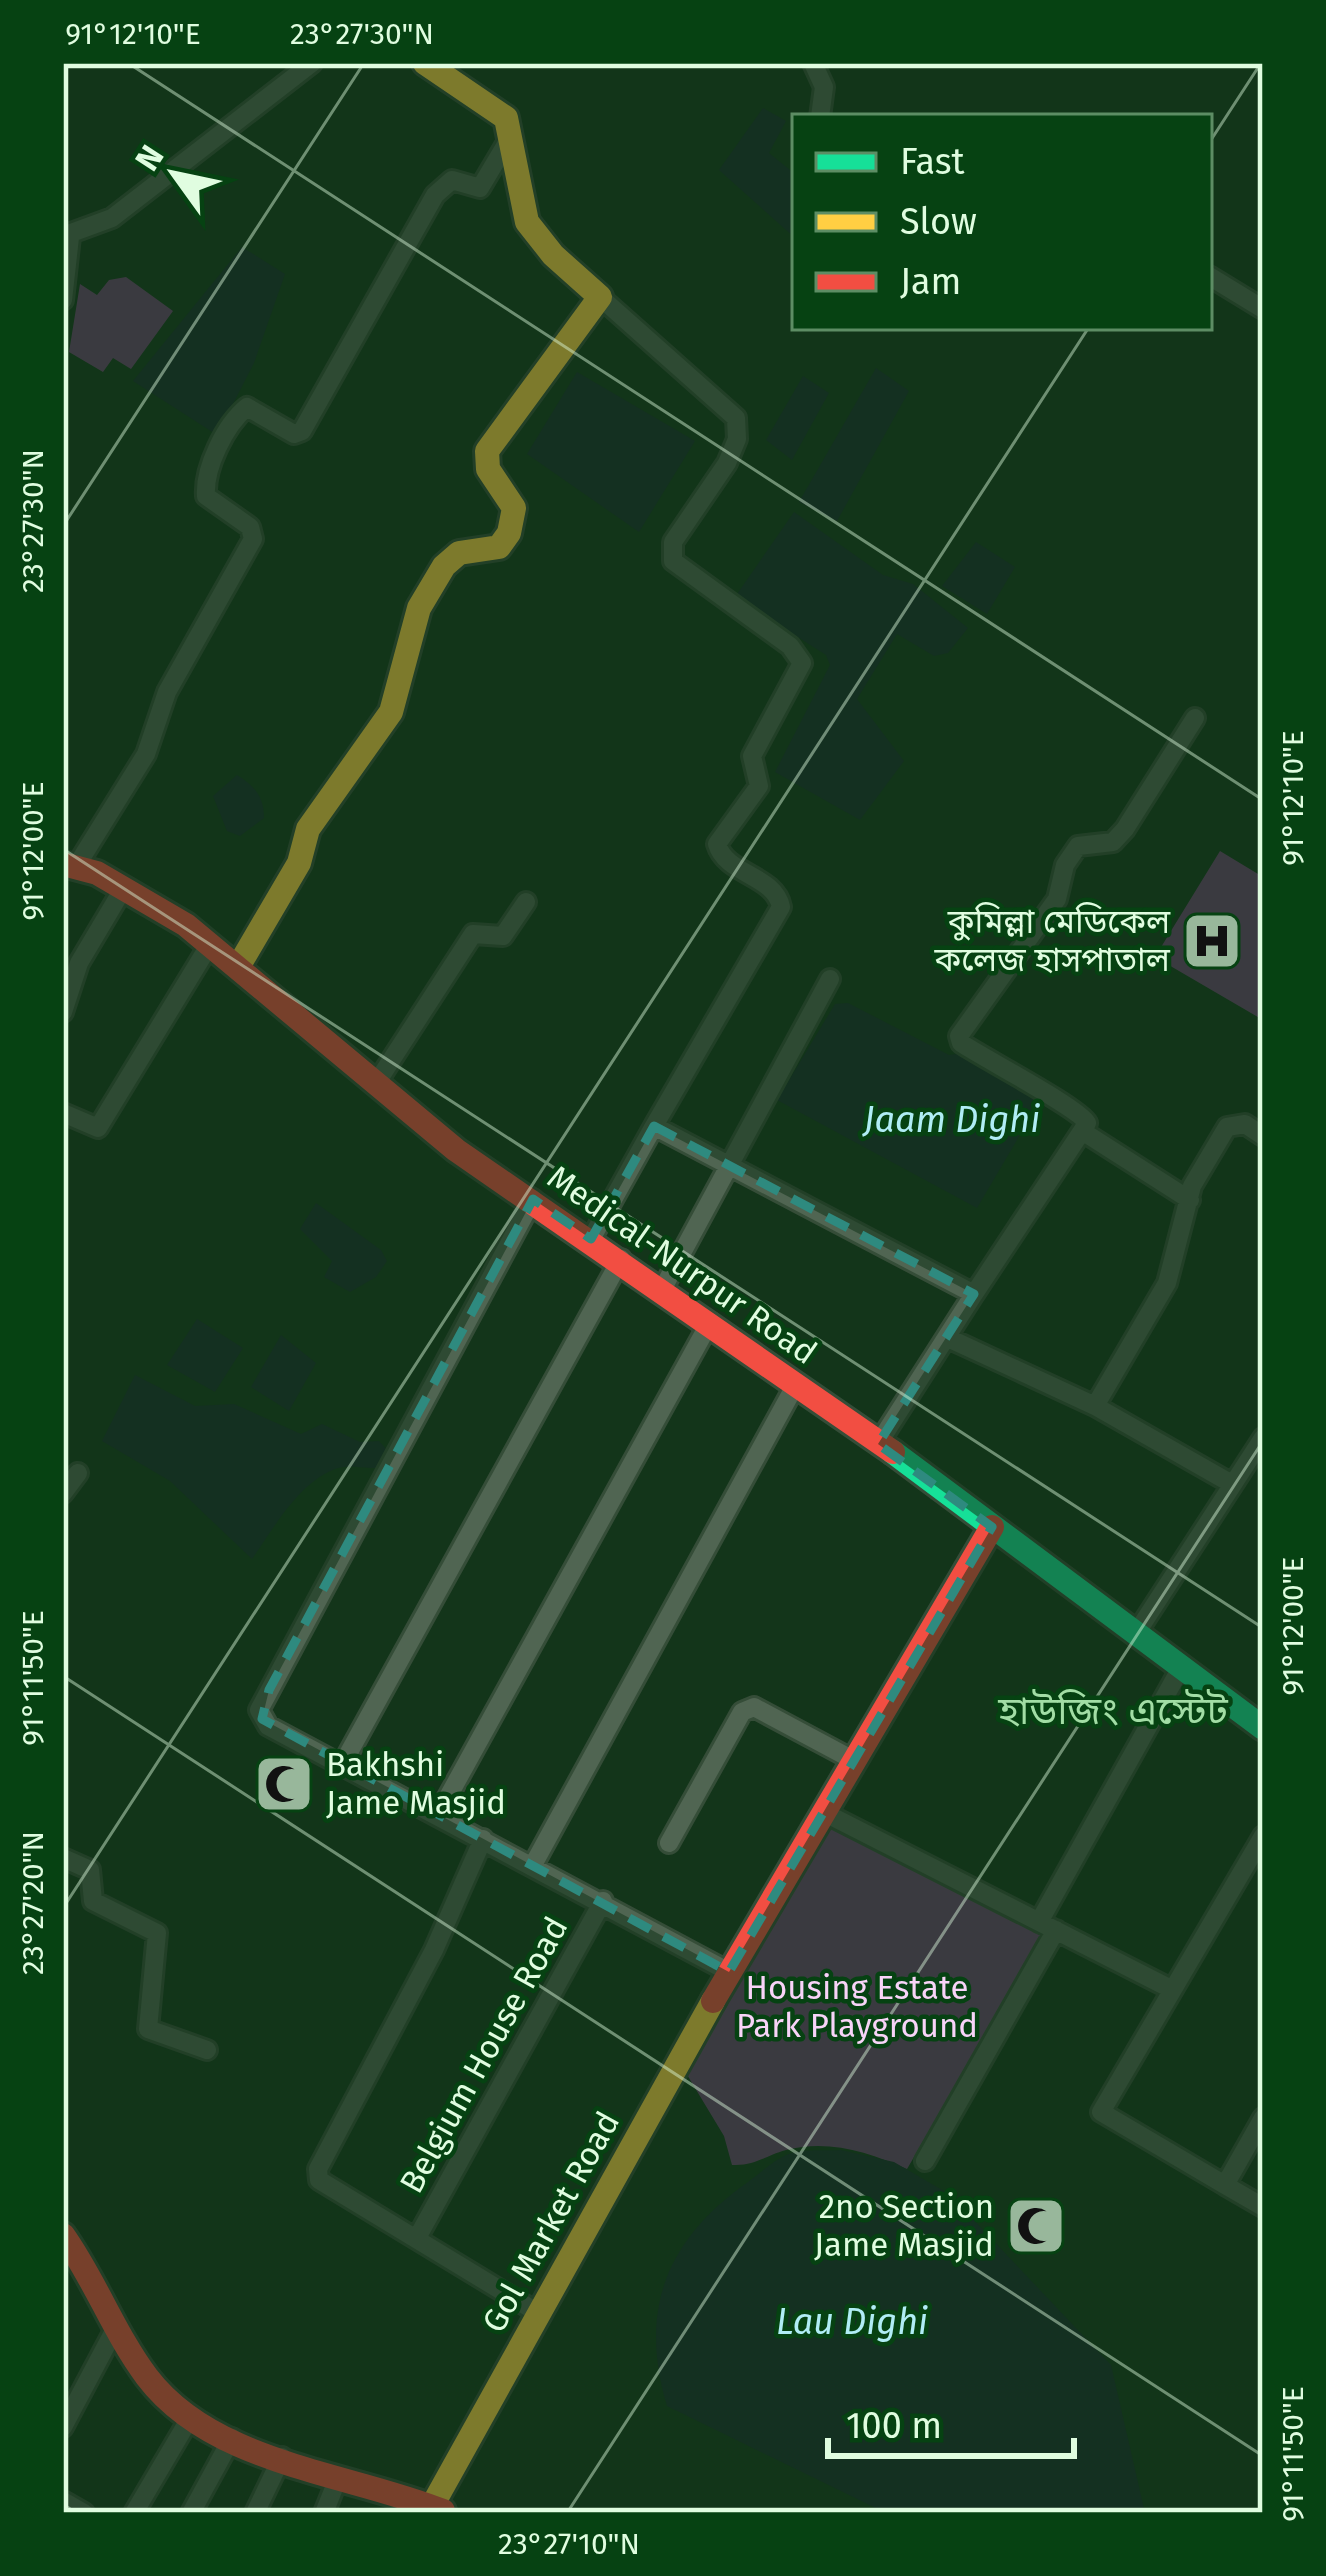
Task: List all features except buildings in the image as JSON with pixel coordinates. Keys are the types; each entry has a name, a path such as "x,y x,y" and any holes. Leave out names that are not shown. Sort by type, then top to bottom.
{"street":[{"path":"63,300 66,236 112,218 312,63"},
{"path":"425,63 506,118 527,223 553,255 736,418 737,440 727,463 673,542 673,561 790,646 802,663 752,756 759,786 717,844 725,860 775,892 781,907 591,1239"},
{"path":"813,63 824,87 820,114"},
{"path":"70,864 146,754 167,692 253,539 250,527 206,496 216,454 230,428 247,407 294,434 302,431 435,195 447,180 481,188 511,136"},
{"path":"1212,278 1263,309"},
{"path":"238,967 299,863 308,829 391,712 406,646 429,590 459,553 490,555 500,548 514,508 488,469 487,451 600,297"},
{"path":"878,1444 1087,1123 1079,1110 1035,1091 961,1043 959,1036 1057,899 1065,866 1078,846 1112,842 1125,829 1195,718"},
{"name":"Medical-Nurpur Road","path":"70,864 123,889 210,944 445,1142 663,1288 1263,1728"},
{"path":"63,1012 79,963 123,889"},
{"path":"377,1082 472,934 503,936 526,902"},
{"path":"63,1113 98,1128 210,944"},
{"path":"663,1288 830,980"},
{"path":"1095,1406 1167,1283 1199,1171 1227,1127 1245,1124 1263,1136"},
{"path":"654,1126 974,1294"},
{"path":"1082,1131 1190,1200"},
{"path":"533,1199 259,1710 268,1726 603,1900 730,1972"},
{"path":"342,1765 621,1259"},
{"path":"438,1815 710,1322"},
{"path":"948,1338 1095,1406 1232,1484"},
{"path":"533,1864 796,1384"},
{"path":"1137,1633 1263,1438"},
{"path":"63,1492 78,1473"},
{"name":"Gol Market Road","path":"440,2510 538,2313 730,1972 992,1527"},
{"path":"925,2161 1182,1666"},
{"path":"669,1843 742,1712 754,1706 855,1761"},
{"path":"825,1813 1171,1989"},
{"path":"1263,1836 1100,2112 1263,2207"},
{"path":"483,1839 434,1951 318,2169 327,2188 538,2313"},
{"path":"63,1858 90,1870 93,1901 157,1933 148,2029 207,2050"},
{"name":"Belgium House Road","path":"416,2238 603,1900"},
{"path":"1225,2185 1263,2118"},
{"path":"66,2244 114,2332 164,2398 190,2418 338,2478 440,2510"},
{"path":"63,2427 114,2332"},
{"path":"134,2513 190,2418"},
{"path":"191,2513 232,2438"},
{"path":"255,2513 282,2456"},
{"path":"324,2513 338,2478"},
{"path":"63,2501 84,2513"}],"highlighted area":[{"path":"654,1126 974,1294 878,1444 992,1527 729,1972 262,1719 269,1690 533,1199 591,1239"}],"green space":[{"path":"126,277 173,311 131,369 113,358 103,372 69,352 80,284 97,295 109,280"},
{"path":"1220,851 1263,877 1263,1020 1155,957"},
{"name":"Housing Estate Park Playground","path":"827,1818 1045,1933 907,2169 863,2153 817,2146 732,2165 724,2136 683,2068"}],"water":[{"path":"763,108 786,121 769,153 792,172 792,235 719,170"},
{"path":"242,247 285,274 254,363 217,435 133,381"},
{"path":"876,368 909,391 837,521 799,502"},
{"path":"577,372 695,441 639,532 527,454"},
{"path":"803,376 829,393 792,460 766,440"},
{"path":"794,512 883,575 913,584 968,628 948,653 934,656 897,634 857,699 904,761 860,820 775,772 830,665 826,655 735,597"},
{"path":"976,542 1015,567 987,614 942,586"},
{"path":"237,775 257,793 264,818 240,836 227,831 213,796"},
{"name":"Jaam Dighi","path":"848,1003 949,1055 964,1053 1041,1099 977,1208 777,1100 835,1004"},
{"path":"316,1203 381,1250 387,1261 376,1277 350,1292 324,1277 332,1261 300,1229"},
{"path":"197,1319 243,1348 215,1392 167,1365"},
{"path":"281,1335 316,1363 289,1411 251,1387"},
{"path":"135,1375 195,1406 234,1404 301,1434 322,1424 360,1442 379,1441 390,1453 377,1468 338,1468 311,1483 252,1559 170,1481 102,1441"},
{"name":"Lau Dighi","path":"841,2150 894,2162 949,2194 1111,2365 1145,2513 886,2513 667,2406 656,2338 666,2279 679,2252 720,2204 776,2160 799,2151"}],"traffic: fast":[{"path":"893,1452 1263,1728"}],"traffic: slow":[{"path":"238,967 299,863 308,829 391,712 419,608 444,566 459,553 499,547 509,533 514,508 488,469 487,451 600,297 553,255 527,222 506,118 425,63"},
{"path":"432,2506 713,2001"}],"traffic: jam":[{"path":"63,864 97,873 186,925 456,1150 893,1452"},
{"path":"713,2001 992,1527"},
{"path":"63,2235 135,2360 175,2406 245,2448 443,2511"}],"place":[{"name":"কুমিল্লা মেডিকেল কলেজ হাসপাতাল","path":"1212,941"},
{"name":"Bakhshi Jame Masjid","path":"284,1784"},
{"name":"2no Section Jame Masjid","path":"1036,2226"}],"district":[{"name":"হাউজিং এস্টেট","path":"1113,1711"}]}
